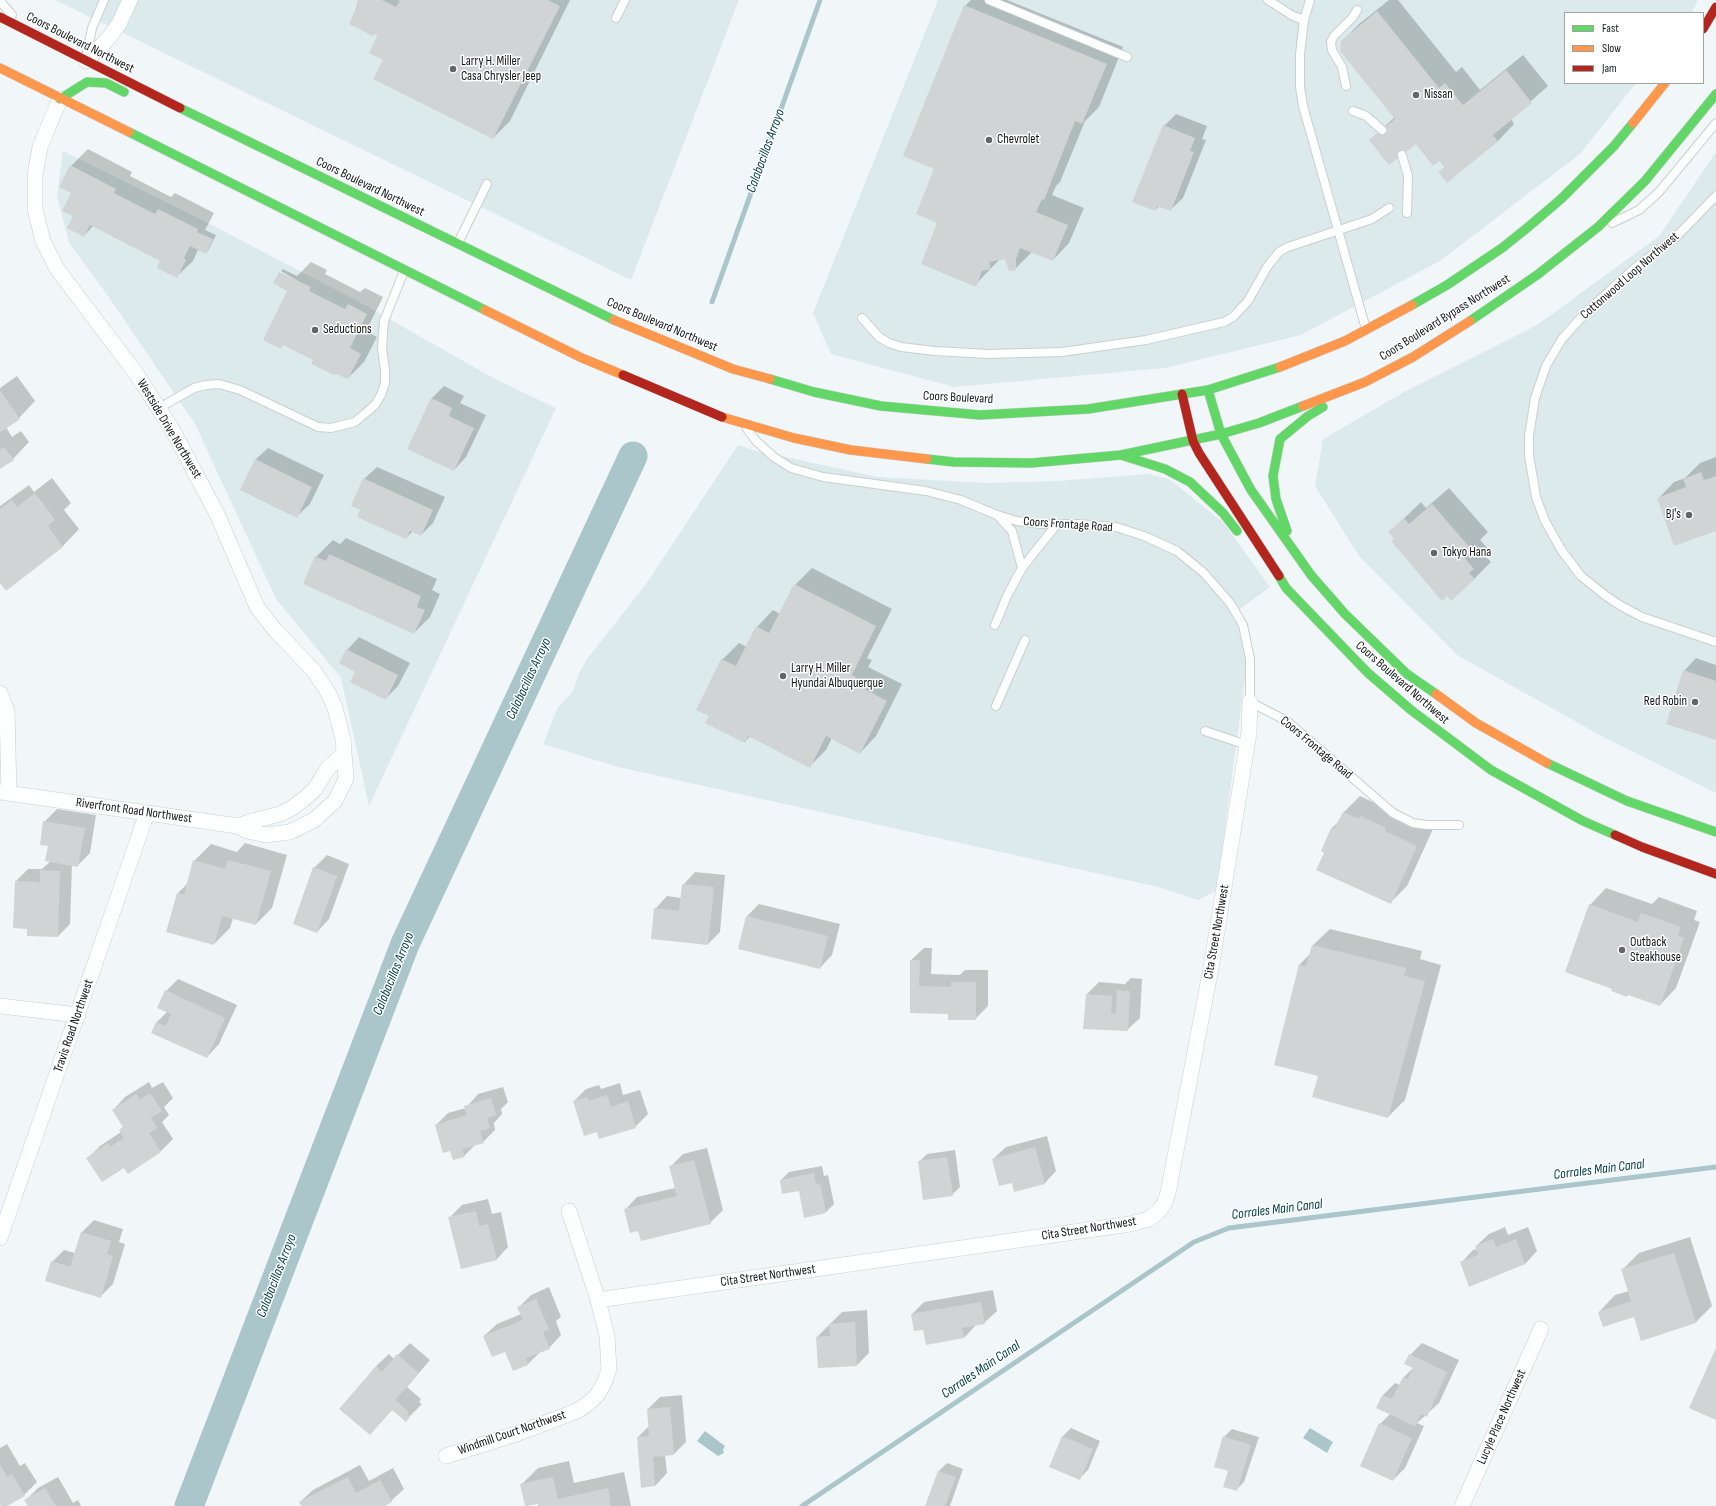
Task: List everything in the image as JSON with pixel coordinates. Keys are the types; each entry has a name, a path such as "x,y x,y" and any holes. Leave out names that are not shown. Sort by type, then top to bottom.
{"main road":[{"path":"1704,27 1716,7"},
{"name":"Coors Boulevard Northwest","path":"0,17 86,61 607,317 733,369"},
{"path":"67,63 86,61"},
{"path":"0,68 582,358 744,425 794,438 851,450 954,462 1032,462 1121,455 1165,469 1190,482 1223,513 1286,588"},
{"path":"60,99 87,82 106,83 134,97"},
{"name":"Coors Boulevard Bypass Northwest","path":"1208,390 1264,373 1338,344 1366,331 1452,281 1502,248 1566,194 1614,146 1664,84"},
{"name":"Coors Boulevard Bypass Northwest","path":"1121,455 1193,441 1259,423 1365,382 1412,357 1470,321 1537,275 1598,227 1645,181 1716,94"},
{"path":"362,208 425,228"},
{"name":"Coors Boulevard","path":"733,369 814,392 881,406 980,415 1088,409 1208,390"},
{"path":"1294,553 1276,499 1273,476 1280,439 1308,416 1365,382"},
{"name":"Coors Boulevard Northwest","path":"1208,390 1221,434 1251,490 1294,553 1363,633 1407,674 1455,710 1530,754 1582,781 1646,808 1716,832"},
{"name":"Coors Boulevard Northwest","path":"1182,394 1193,441 1199,453 1259,543 1286,588 1368,673 1434,729 1491,770 1583,821 1642,847 1716,874"}],"street":[{"path":"86,61 107,40 118,24 130,0"},
{"name":"Westside Drive Northwest","path":"60,99 44,134 37,160 34,192 38,225 43,241 57,269 109,336 159,408 206,492 257,606 275,630 314,671 329,694 340,723 343,739 343,755 346,766 346,778 335,802 303,827 290,832 266,835"},
{"path":"0,693 7,711 5,792"},
{"name":"Cita Street Northwest","path":"598,1300 1130,1224 1149,1219 1158,1212 1164,1204 1168,1193 1211,968 1247,744 1250,702"},
{"path":"238,826 280,814 304,799 314,789 334,760 343,755"},
{"name":"Riverfront Road Northwest","path":"5,792 238,826 266,835"},
{"name":"Travis Road Northwest","path":"0,1238 147,813"},
{"path":"0,1006 78,1015"},
{"name":"Windmill Court Northwest","path":"446,1456 564,1417 589,1403 598,1394 605,1382 609,1369 607,1336 598,1300 569,1211"},
{"name":"Lucyle Place Northwest","path":"1462,1506 1541,1329"}],"lane":[{"path":"86,61 92,28 104,0"},
{"path":"616,18 625,0"},
{"path":"989,0 1126,57"},
{"path":"1268,0 1293,16 1304,20"},
{"path":"1310,0 1304,20 1299,70 1303,106 1366,331"},
{"path":"0,1 18,26"},
{"path":"1346,86 1342,67 1332,50 1331,42 1334,36 1353,17 1356,10"},
{"path":"1353,111 1366,116 1382,130"},
{"path":"1598,227 1619,220 1639,210 1659,192 1675,174 1716,123"},
{"path":"1402,155 1408,176 1407,213"},
{"path":"458,244 487,184"},
{"name":"Cottonwood Loop Northwest","path":"1716,196 1676,237 1635,268 1586,312 1562,339 1546,366 1535,398 1529,436 1529,455 1536,496 1545,521 1562,551 1581,576 1606,596 1642,617 1716,642"},
{"path":"862,318 874,333 889,343 901,348 935,352 988,354 1046,353 1078,351 1146,340 1215,325 1233,316 1248,301 1267,267 1279,252 1288,247 1372,219 1389,208"},
{"path":"159,408 194,388 219,384 240,390 318,427 337,427 356,422 375,406 385,383 382,348 384,321 405,271"},
{"name":"Coors Frontage Road","path":"744,425 756,441 791,468 823,477 926,492 961,500 997,515 1041,524 1116,527 1144,536 1177,551 1204,573 1230,603 1243,625 1250,659 1250,702 1287,720 1394,813 1413,823 1427,825 1459,825"},
{"path":"997,515 1012,531 1022,568"},
{"path":"995,625 1005,601 1022,568 1057,524"},
{"path":"996,706 1025,640"},
{"path":"1205,731 1247,744"}],"shaded area":[{"path":"55,0 739,0 631,280"},
{"path":"938,0 1698,0 1692,12 1564,12 1564,84 1635,84 1580,154 1440,261 1301,335 1165,368 954,387 831,354 813,313"},
{"path":"63,151 208,223 363,304 497,380 556,408 369,806 341,678 276,599 195,424 108,296 69,243 57,196"},
{"path":"1716,152 1716,793 1605,738 1457,655 1359,556 1315,486 1323,439 1404,392 1537,325 1659,236"},
{"path":"738,445 753,450 878,477 987,483 1056,481 1148,474 1169,479 1224,523 1270,587 1233,614 1238,624 1247,663 1217,890 1198,900 1158,887 618,767 543,744 558,707 573,691 579,673 587,659 646,584"}],"water":[{"path":"1310,1428 1333,1442 1327,1453 1303,1438"},
{"path":"705,1431 725,1446 723,1450 724,1453 718,1456 697,1441"}],"building":[{"name":"Larry H. Miller Casa Chrysler Jeep","path":"358,0 382,0 396,7 400,1 397,0 548,0 560,6 493,139 373,79 383,60 369,53 377,36 375,34 373,36 349,24 358,6 356,5"},
{"name":"Chevrolet","path":"964,5 1107,64 1082,124 1075,121 1044,200 1042,199 1036,212 1068,225 1053,261 1020,248 1016,259 1016,270 1009,271 1005,259 989,262 991,269 982,271 976,287 921,264 937,223 916,214 934,169 903,156"},
{"name":"Nissan","path":"1377,11 1439,88 1445,83 1463,105 1506,70 1532,103 1493,135 1498,141 1447,183 1438,172 1445,167 1439,161 1433,166 1416,144 1389,165 1369,140 1395,119 1340,51 1341,41"},
{"path":"1163,125 1195,138 1190,151 1194,152 1171,211 1157,206 1155,211 1132,202"},
{"path":"70,165 116,189 114,193 155,214 158,209 198,229 197,232 213,239 206,254 190,246 184,258 186,260 177,278 157,268 160,261 90,225 84,237 67,228 73,216 62,211 71,193 59,187"},
{"path":"279,272 311,287 309,291 345,309 348,304 367,314 350,348 361,354 348,379 336,374 334,375 311,364 313,360 283,345 281,349 263,340 287,291 273,283"},
{"path":"0,391 20,419 1,432 0,431"},
{"path":"431,398 452,408 449,416 474,428 454,471 407,449"},
{"path":"4,447 14,460 0,469 0,450"},
{"path":"255,459 312,487 297,518 240,490"},
{"name":"BJ's","path":"1701,472 1704,480 1716,476 1716,531 1674,546 1657,498 1686,487 1683,479"},
{"path":"363,478 433,510 421,536 410,531 406,539 357,517 360,510 351,506"},
{"path":"35,493 55,520 48,526 63,547 6,591 0,583 0,509 12,500 17,507"},
{"name":"Tokyo Hana","path":"1432,504 1472,550 1464,557 1474,569 1469,573 1475,579 1451,601 1447,596 1442,601 1391,541 1394,538 1388,532 1404,518 1409,524"},
{"path":"329,554 421,596 417,607 425,610 414,634 303,584 315,556 326,561"},
{"name":"Larry H. Miller Hyundai Albuquerque","path":"794,584 876,626 852,675 856,677 853,683 887,701 860,754 826,736 810,768 748,736 745,743 705,723 709,716 696,710 721,659 736,666 756,626 769,633"},
{"path":"346,649 398,675 386,700 350,682 355,672 339,663"},
{"name":"Red Robin","path":"1683,670 1716,681 1716,740 1666,724"},
{"path":"1343,812 1359,819 1360,816 1386,828 1385,831 1417,846 1391,904 1316,870 1324,853 1321,851 1331,828 1334,829"},
{"path":"43,821 85,828 78,867 45,861 48,846 40,845"},
{"path":"193,860 225,869 228,860 271,871 256,925 222,916 214,945 166,932 177,893 184,895"},
{"path":"313,867 337,876 317,933 293,924"},
{"path":"40,870 60,871 58,937 27,936 27,929 13,928 15,881 40,882"},
{"path":"682,884 714,887 708,945 651,939 654,908 679,911"},
{"path":"1589,904 1638,922 1641,913 1681,927 1678,936 1684,938 1660,1006 1628,995 1627,997 1611,991 1612,989 1565,972"},
{"path":"746,916 828,936 820,969 738,949"},
{"path":"1312,945 1406,968 1404,976 1425,981 1388,1118 1312,1097 1318,1076 1274,1065 1299,964 1306,967"},
{"path":"910,960 920,960 919,986 951,987 951,982 976,982 976,1020 948,1020 948,1014 910,1013"},
{"path":"165,990 225,1018 207,1058 151,1033 156,1022 166,1026 171,1014 157,1008"},
{"path":"1117,990 1130,991 1128,1031 1083,1029 1086,994 1112,996 1111,1013 1116,1014"},
{"path":"150,1093 162,1111 151,1118 158,1128 149,1133 161,1152 128,1174 124,1168 102,1182 86,1158 108,1143 110,1147 124,1138 119,1130 123,1127 112,1110 136,1094 140,1100"},
{"path":"607,1095 611,1107 628,1101 636,1128 599,1139 597,1132 584,1136 573,1101 587,1097 589,1101"},
{"path":"491,1098 496,1115 487,1118 490,1128 480,1131 484,1143 462,1149 465,1157 453,1160 450,1151 443,1153 435,1125 467,1115 464,1106"},
{"path":"1035,1147 1045,1184 1014,1192 1012,1183 999,1186 992,1159"},
{"path":"947,1157 953,1196 923,1200 918,1161"},
{"path":"694,1160 711,1224 641,1241 638,1231 630,1233 624,1209 677,1196 669,1166"},
{"path":"814,1173 816,1184 820,1183 826,1213 804,1218 799,1191 782,1194 780,1180"},
{"path":"476,1211 479,1226 488,1224 497,1260 461,1269 448,1217"},
{"path":"81,1232 111,1241 107,1254 113,1256 101,1298 45,1281 51,1261 70,1267"},
{"path":"1493,1239 1496,1247 1516,1239 1525,1264 1469,1287 1460,1262 1478,1255 1475,1246"},
{"path":"1674,1253 1696,1323 1641,1341 1634,1317 1603,1327 1598,1312 1631,1301 1621,1269"},
{"path":"536,1299 549,1330 543,1332 550,1349 526,1358 528,1365 513,1371 505,1352 492,1357 483,1336 523,1320 517,1307"},
{"path":"981,1302 985,1324 962,1328 964,1338 926,1345 923,1330 914,1331 911,1314"},
{"path":"855,1322 857,1366 818,1368 816,1337 830,1336 829,1324"},
{"path":"1716,1348 1716,1420 1689,1408"},
{"path":"397,1354 419,1373 395,1400 409,1412 407,1414 410,1417 406,1422 392,1410 370,1435 339,1409 376,1366 382,1372"},
{"path":"1409,1354 1447,1372 1427,1417 1421,1414 1415,1426 1376,1408 1382,1395 1392,1399 1403,1377 1408,1379 1413,1368 1404,1364"},
{"path":"670,1407 674,1455 653,1457 655,1486 641,1488 637,1437 649,1436 647,1409"},
{"path":"1379,1423 1412,1438 1393,1481 1360,1466"},
{"path":"1062,1436 1093,1449 1080,1480 1049,1467"},
{"path":"1223,1436 1251,1445 1237,1491 1223,1487 1228,1471 1214,1467"},
{"path":"0,1464 7,1477 12,1474 25,1496 7,1506 1,1506 0,1504"},
{"path":"938,1471 956,1477 945,1506 925,1506"},
{"path":"348,1477 356,1493 380,1480 392,1502 385,1506 301,1506 299,1502"},
{"path":"553,1477 558,1499 608,1488 611,1506 538,1506 538,1504 525,1506 520,1484"},
{"path":"45,1488 56,1506 28,1506 24,1500"}],"waterway":[{"name":"Calabacillas Arroyo","path":"712,302 820,0"},
{"name":"Calabacillas Arroyo","path":"189,1506 405,944 633,456"},
{"name":"Corrales Main Canal","path":"802,1506 1194,1242 1229,1228 1716,1167"}],"traffic: fast":[{"path":"60,99 87,82 106,83 124,92"},
{"path":"1470,321 1537,275 1598,227 1645,181 1716,94"},
{"path":"180,108 614,320"},
{"path":"1412,305 1447,285 1502,248 1527,228 1561,199 1614,146 1633,123"},
{"path":"129,132 485,310"},
{"path":"770,379 814,392 881,406 980,415 1088,409 1208,390 1280,367"},
{"path":"1208,390 1221,434 1251,490 1311,575 1345,614 1407,674 1436,694"},
{"path":"927,459 954,462 1031,463 1121,455 1221,434 1259,423 1303,406"},
{"path":"1287,531 1276,499 1273,476 1280,439 1308,416 1323,407"},
{"path":"1124,456 1165,469 1190,482 1223,513 1237,531"},
{"path":"1279,576 1286,588 1368,673 1411,710 1491,770 1583,821 1615,835"},
{"path":"1547,763 1627,801 1716,832"}],"traffic: slow":[{"path":"0,68 129,132"},
{"path":"1633,123 1664,84"},
{"path":"1280,367 1345,341 1412,305"},
{"path":"485,310 582,358 623,375"},
{"path":"614,320 733,369 770,379"},
{"path":"1303,406 1365,382 1413,357 1470,321"},
{"path":"722,417 794,438 851,450 927,459"},
{"path":"1436,694 1476,723 1547,763"}],"traffic: jam":[{"path":"1704,27 1716,7"},
{"path":"0,17 180,108"},
{"path":"623,375 722,417"},
{"path":"1182,394 1193,441 1199,453 1279,576"},
{"path":"1615,835 1642,847 1716,874"}],"place":[{"name":"Larry H. Miller Casa Chrysler Jeep","path":"453,69"},
{"name":"Nissan","path":"1416,95"},
{"name":"Chevrolet","path":"989,140"},
{"name":"Seductions","path":"315,330"},
{"name":"BJ's","path":"1689,515"},
{"name":"Tokyo Hana","path":"1434,553"},
{"name":"Larry H. Miller Hyundai Albuquerque","path":"783,676"},
{"name":"Red Robin","path":"1695,702"},
{"name":"Outback Steakhouse","path":"1622,950"}]}
